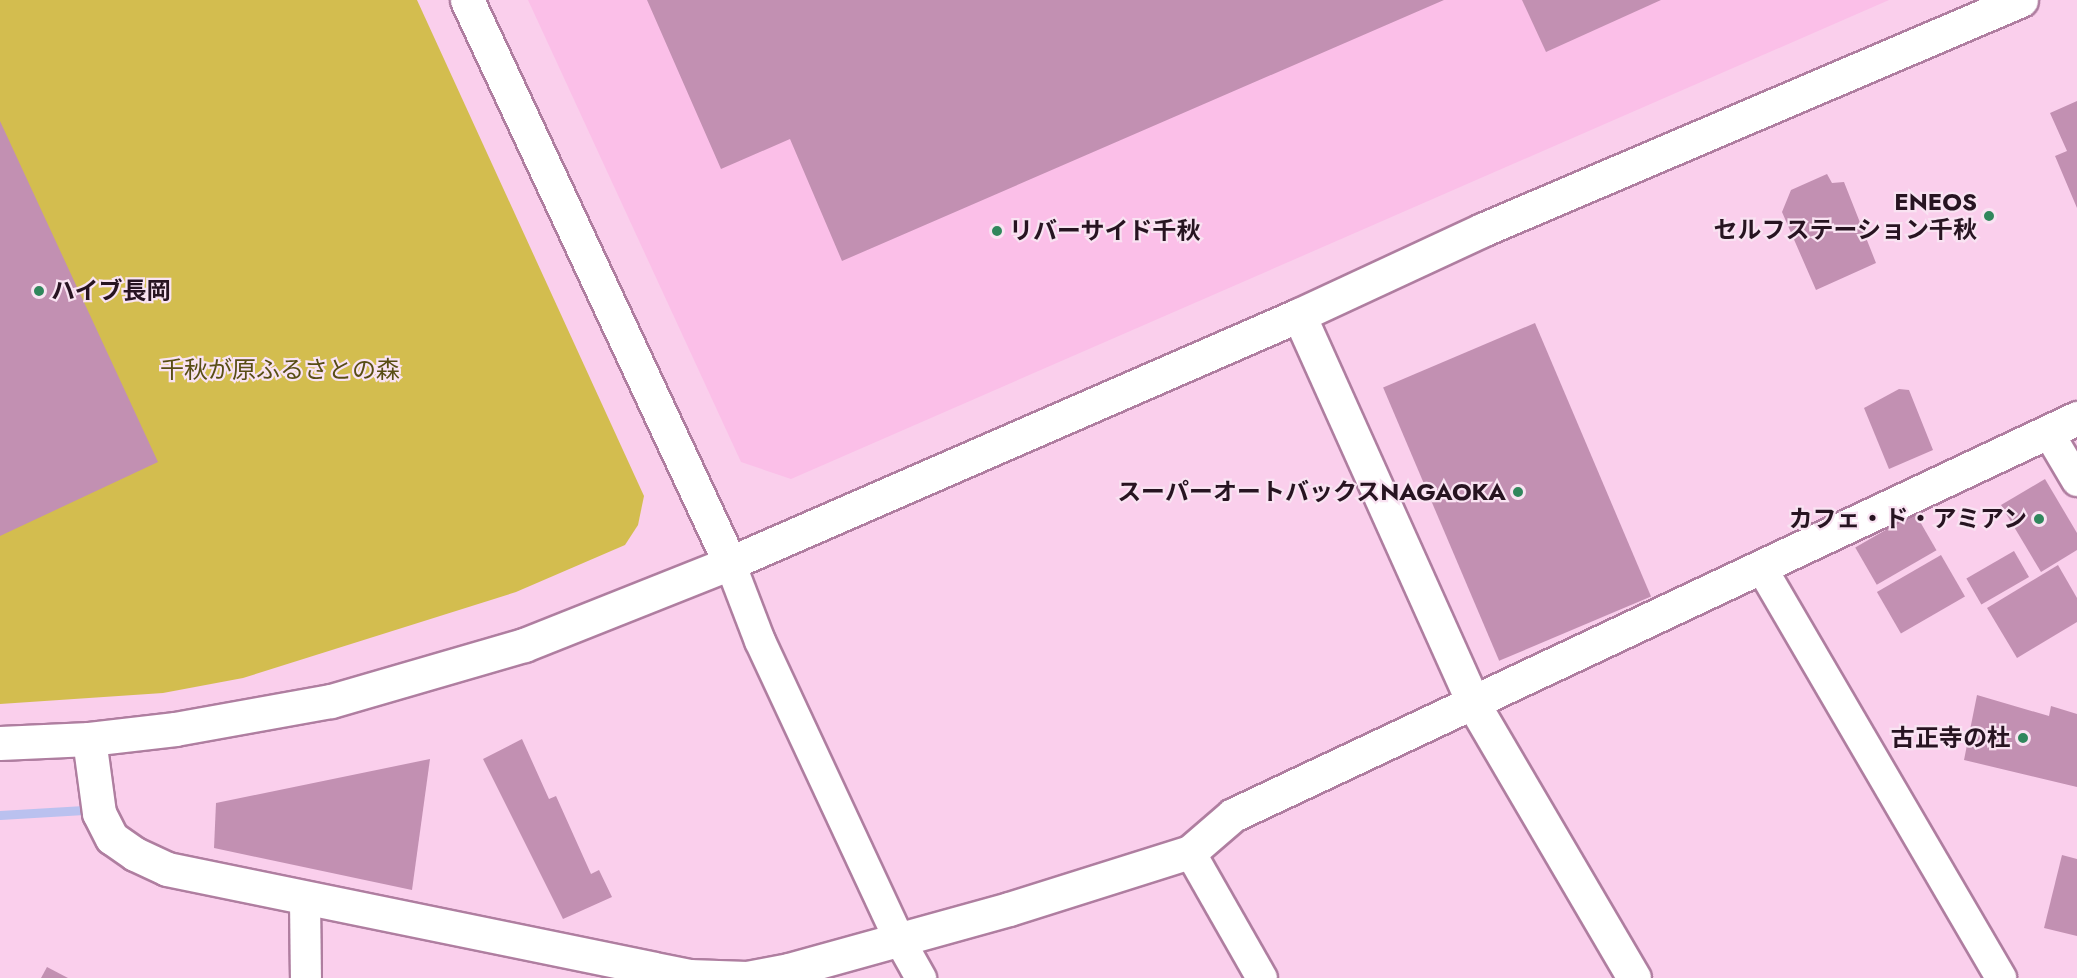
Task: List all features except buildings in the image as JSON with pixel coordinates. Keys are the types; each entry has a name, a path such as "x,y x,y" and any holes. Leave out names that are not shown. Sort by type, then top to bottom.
{"street":[{"path":"467,0 730,563 760,642 899,939 921,978"},
{"path":"5,741 89,739 175,729 331,701 401,683 524,645 730,563 1299,315 1482,230 2021,0"},
{"path":"1299,315 1474,705 1634,978"},
{"path":"89,739 99,813 112,838 135,854 167,869 305,900 689,976 757,976 899,939 1190,852 1233,815 1474,705 2077,418"},
{"path":"2048,432 2077,481"},
{"path":"1761,567 2001,978"},
{"path":"1190,852 1262,978"},
{"path":"305,900 306,978"}],"shaded area":[{"name":"リバーサイド千秋","path":"528,0 1889,0 791,479 741,462"}],"green space":[{"name":"千秋が原ふるさとの森","path":"0,0 417,0 644,496 638,525 625,545 516,592 243,678 163,693 0,704"}],"waterway":[{"path":"0,815 84,810"}],"place":[{"name":"ENEOS セルフステーション千秋","path":"1989,216"},
{"name":"リバーサイド千秋","path":"997,231"},
{"name":"ハイブ長岡","path":"39,291"},
{"name":"スーパーオートバックスNAGAOKA","path":"1518,492"},
{"name":"カフェ・ド・アミアン","path":"2039,519"},
{"name":"古正寺の杜","path":"2023,738"}]}
